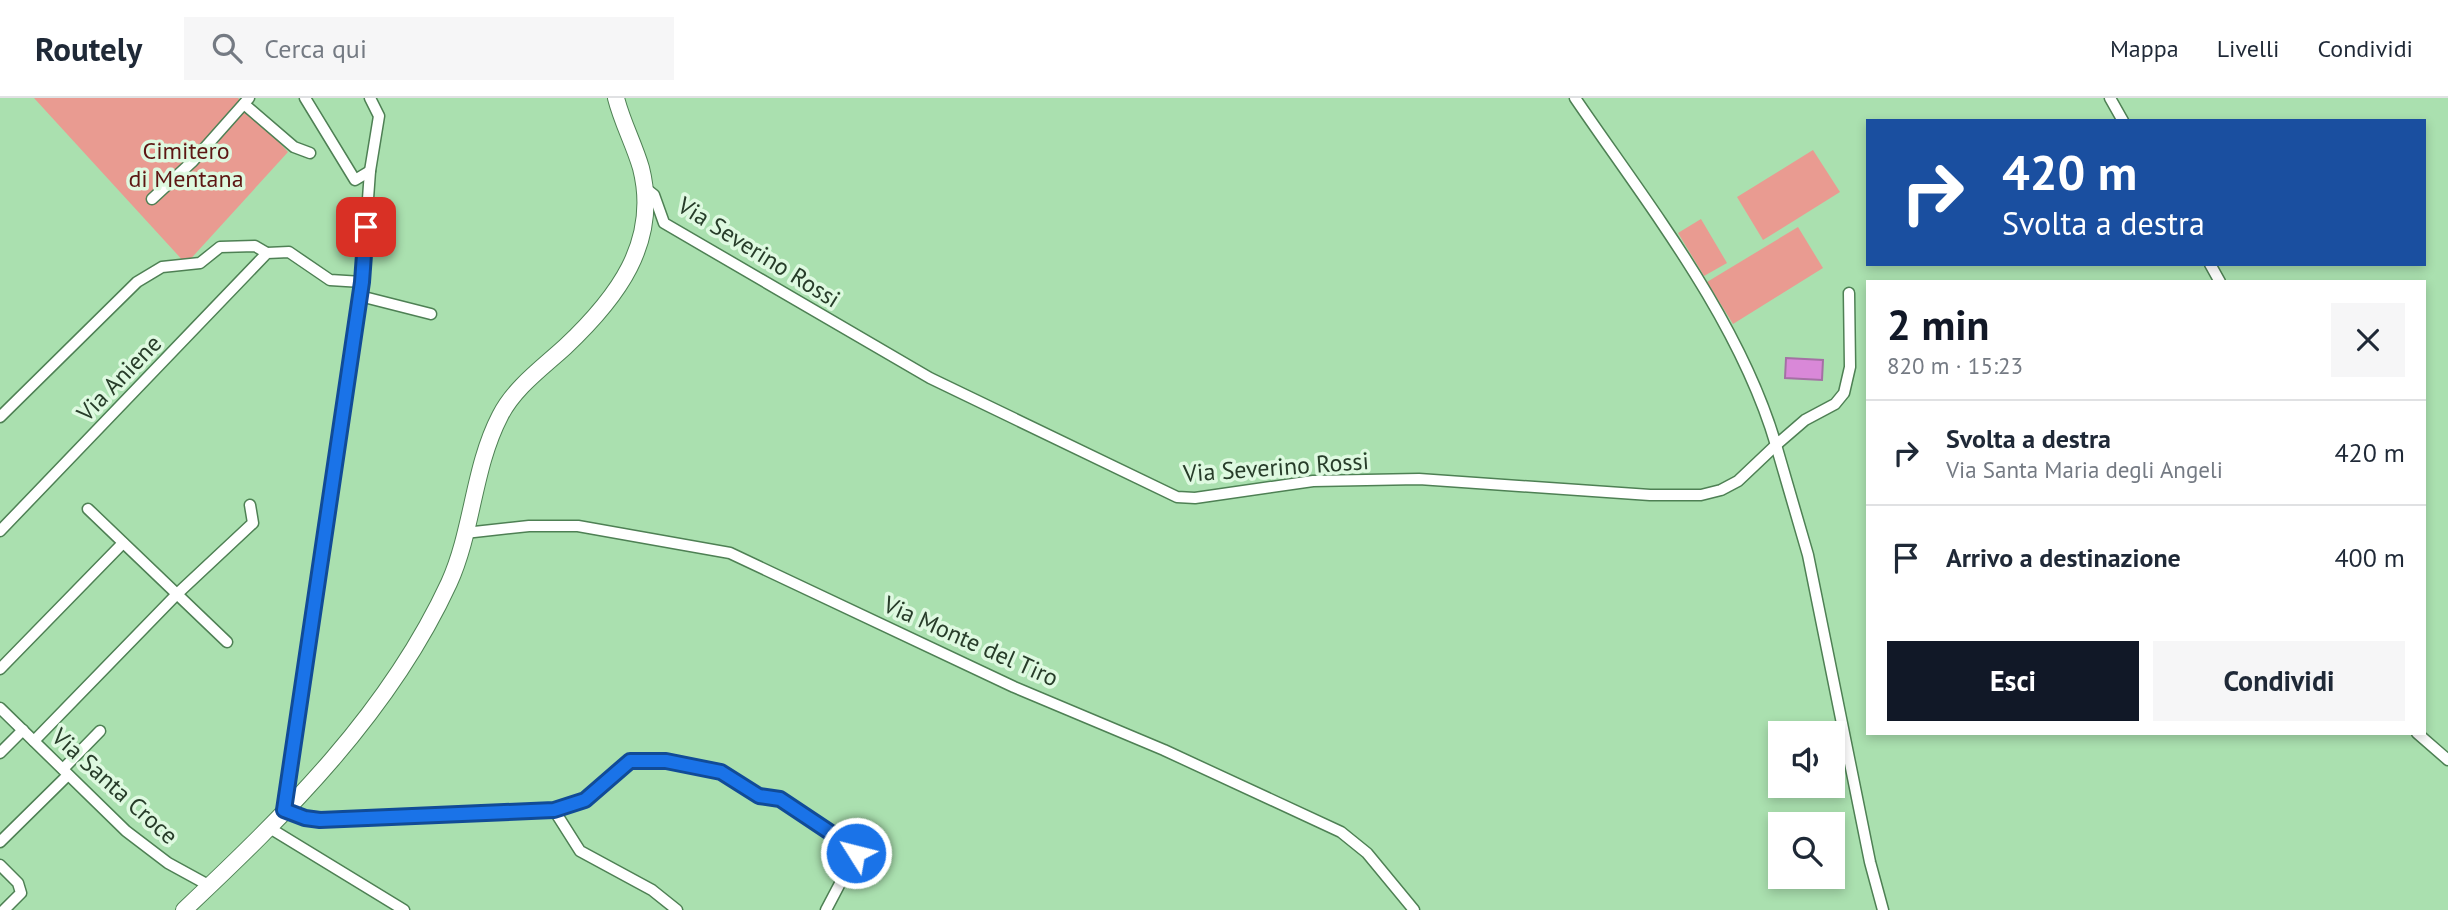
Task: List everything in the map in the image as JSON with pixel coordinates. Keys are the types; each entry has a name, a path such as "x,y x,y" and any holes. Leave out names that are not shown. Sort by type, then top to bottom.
{"street":[{"path":"305,98 355,180 370,172"},
{"path":"284,810 362,282 370,172 379,116 370,98"},
{"path":"184,910 328,768 379,702 442,597 465,533 490,441 504,409 523,386 599,314 628,274 641,240 644,187 639,162 616,98"},
{"path":"1575,98 1696,275 1754,387 1776,445 1808,555 1870,862 1883,910"},
{"path":"2110,98 2122,119"},
{"path":"152,199 193,161 247,101 295,147 310,153"},
{"name":"Via Severino Rossi","path":"644,187 654,195 664,223 930,379 1143,483 1180,498 1322,480 1408,479 1650,495 1702,495 1721,491 1738,481 1805,420 1835,404 1846,390 1850,367 1849,293"},
{"path":"0,417 146,277 162,267 200,263 220,247 255,246 267,253 289,252 330,280 362,282"},
{"name":"Via Aniene","path":"0,531 267,253"},
{"path":"360,296 431,314"},
{"path":"34,741 177,594 253,523 250,505"},
{"path":"88,509 227,642"},
{"name":"Via Monte del Tiro","path":"465,533 537,526 578,526 730,553 1014,687 1164,750 1341,832 1367,853 1414,910"},
{"path":"0,669 123,543"},
{"name":"Via Santa Croce","path":"0,708 126,831 168,863 210,886"},
{"path":"0,753 23,730"},
{"path":"0,842 100,731"},
{"path":"2419,735 2448,760"},
{"path":"284,810 320,820 554,810 585,800 630,761 666,761 721,772 759,796 780,799 855,850 853,864 826,910"},
{"path":"554,810 580,851 652,890 677,910"},
{"path":"268,827 404,910"},
{"path":"0,865 18,883 21,893 4,910"}],"green space":[{"name":"Cimitero di Mentana","path":"34,98 238,98 288,152 186,264"},
{"path":"1813,150 1840,192 1763,240 1737,197"},
{"path":"1701,219 1727,263 1704,276 1678,233"},
{"path":"1798,227 1823,268 1733,324 1707,282"}],"shaded area":[{"path":"1786,358 1823,360 1822,380 1785,378"}],"route":[{"path":"366,227 362,282 284,810 320,820 554,810 585,800 630,761 666,761 721,772 759,796 780,799 849,845 856,853"}]}
